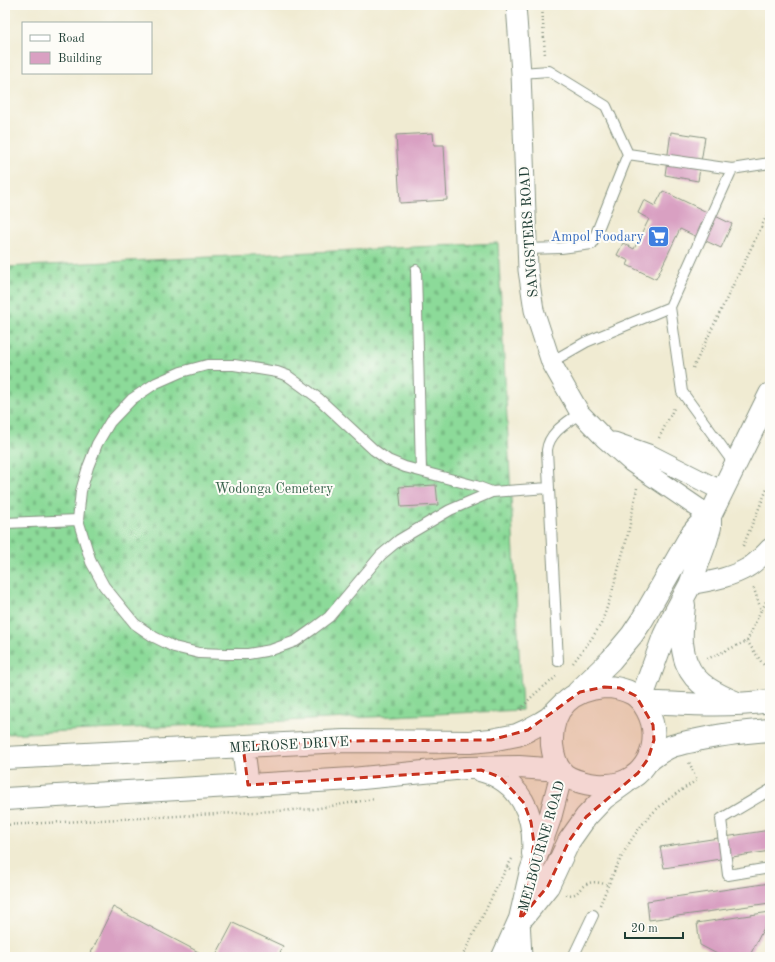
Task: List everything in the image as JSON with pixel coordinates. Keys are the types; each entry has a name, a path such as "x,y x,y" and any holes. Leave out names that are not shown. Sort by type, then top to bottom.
{"main road":[{"path":"642,701 664,636 687,592 706,541 710,527 710,516 770,394"},
{"path":"568,700 587,689 612,687 633,694 642,701 651,717 654,740 651,755 642,769 631,779 619,784 597,785 583,783 571,778 561,771 554,757 552,749 552,736 555,721 568,700 611,660 632,635 691,535 703,520 710,516"},
{"path":"687,592 682,642 686,664 698,680 706,687 737,703"},
{"name":"MELROSE DRIVE","path":"5,758 344,741 470,742 491,740 517,735 541,724 568,700"},
{"path":"642,701 706,704 770,701"},
{"path":"646,763 667,749 681,744 729,734 770,730"},
{"path":"243,746 248,784"},
{"path":"5,799 352,779 465,768 519,767 561,771"},
{"path":"465,768 481,770 500,777 514,789 524,802 530,815 534,838 533,856 536,878"},
{"name":"MELBOURNE ROAD","path":"503,957 536,878 561,771"},
{"name":"MELBOURNE ROAD","path":"536,878 569,841 586,817 604,798 631,779"}],"street":[{"name":"SANGSTERS ROAD","path":"516,5 528,270 534,310 551,362 580,413 605,439 647,462 722,491"},
{"name":"SANGSTERS ROAD","path":"647,462 710,516"},
{"path":"687,592 746,569 770,548"},
{"name":"MELBOURNE ROAD","path":"520,919 522,957"}],"lane":[{"path":"520,73 549,71 606,106 628,154 592,244 561,248 526,249"},
{"path":"628,154 732,169 770,163"},
{"path":"732,169 670,308 682,392 735,465"},
{"path":"416,270 421,471"},
{"path":"551,362 586,342 670,308"},
{"path":"492,492 476,486 396,464 374,450 318,398 288,376 277,372 234,365 207,365 181,372 156,383 132,398 110,422 97,444 88,467 81,491 78,520 91,562 104,586 135,624 174,648 199,653 248,654 271,650 296,642 313,630 328,617 381,555 400,540 450,510 492,492 548,488"},
{"path":"558,661 547,450 548,444 556,432 580,413"},
{"path":"5,523 78,520"},
{"path":"770,790 721,819 728,875 770,868"},
{"path":"573,957 593,915"}],"path":[{"path":"542,5 545,71"},
{"path":"569,666 592,638 601,624 611,596 628,534 637,485 770,209"},
{"path":"761,610 770,592"},
{"path":"747,641 762,663 770,669"},
{"path":"518,714 526,702 535,693 564,671"},
{"path":"5,824 313,809 378,799"},
{"path":"462,957 514,853"},
{"path":"507,867 536,878 564,894 571,895 576,893 589,883 595,882 608,885"}],"highlighted area":[{"path":"604,687 620,688 636,696 653,725 654,740 648,759 638,773 586,817 569,841 548,886 520,919 534,844 531,822 524,803 500,777 481,770 248,785 243,746 344,741 491,740 528,730 580,692"}],"green space":[{"name":"Wodonga Cemetery","path":"498,243 522,710 5,734 5,267"}],"building":[{"path":"671,132 705,137 698,181 665,175"},
{"path":"433,133 434,145 444,145 447,200 400,203 396,135"},
{"name":"Ampol Foodary","path":"663,191 732,224 721,248 680,229 656,279 627,265 629,261 617,255 623,243 634,249 649,219 638,213 644,200 655,206"},
{"path":"436,485 438,505 401,507 399,487"},
{"path":"770,830 770,851 664,868 660,847"},
{"path":"770,883 770,903 649,920 647,901"},
{"path":"113,907 208,957 89,957"},
{"path":"770,912 770,916 749,957 718,957 719,955 700,945 697,923"},
{"path":"233,923 283,946 278,957 215,957"}],"place":[{"name":"Ampol Foodary","path":"659,236"}]}
